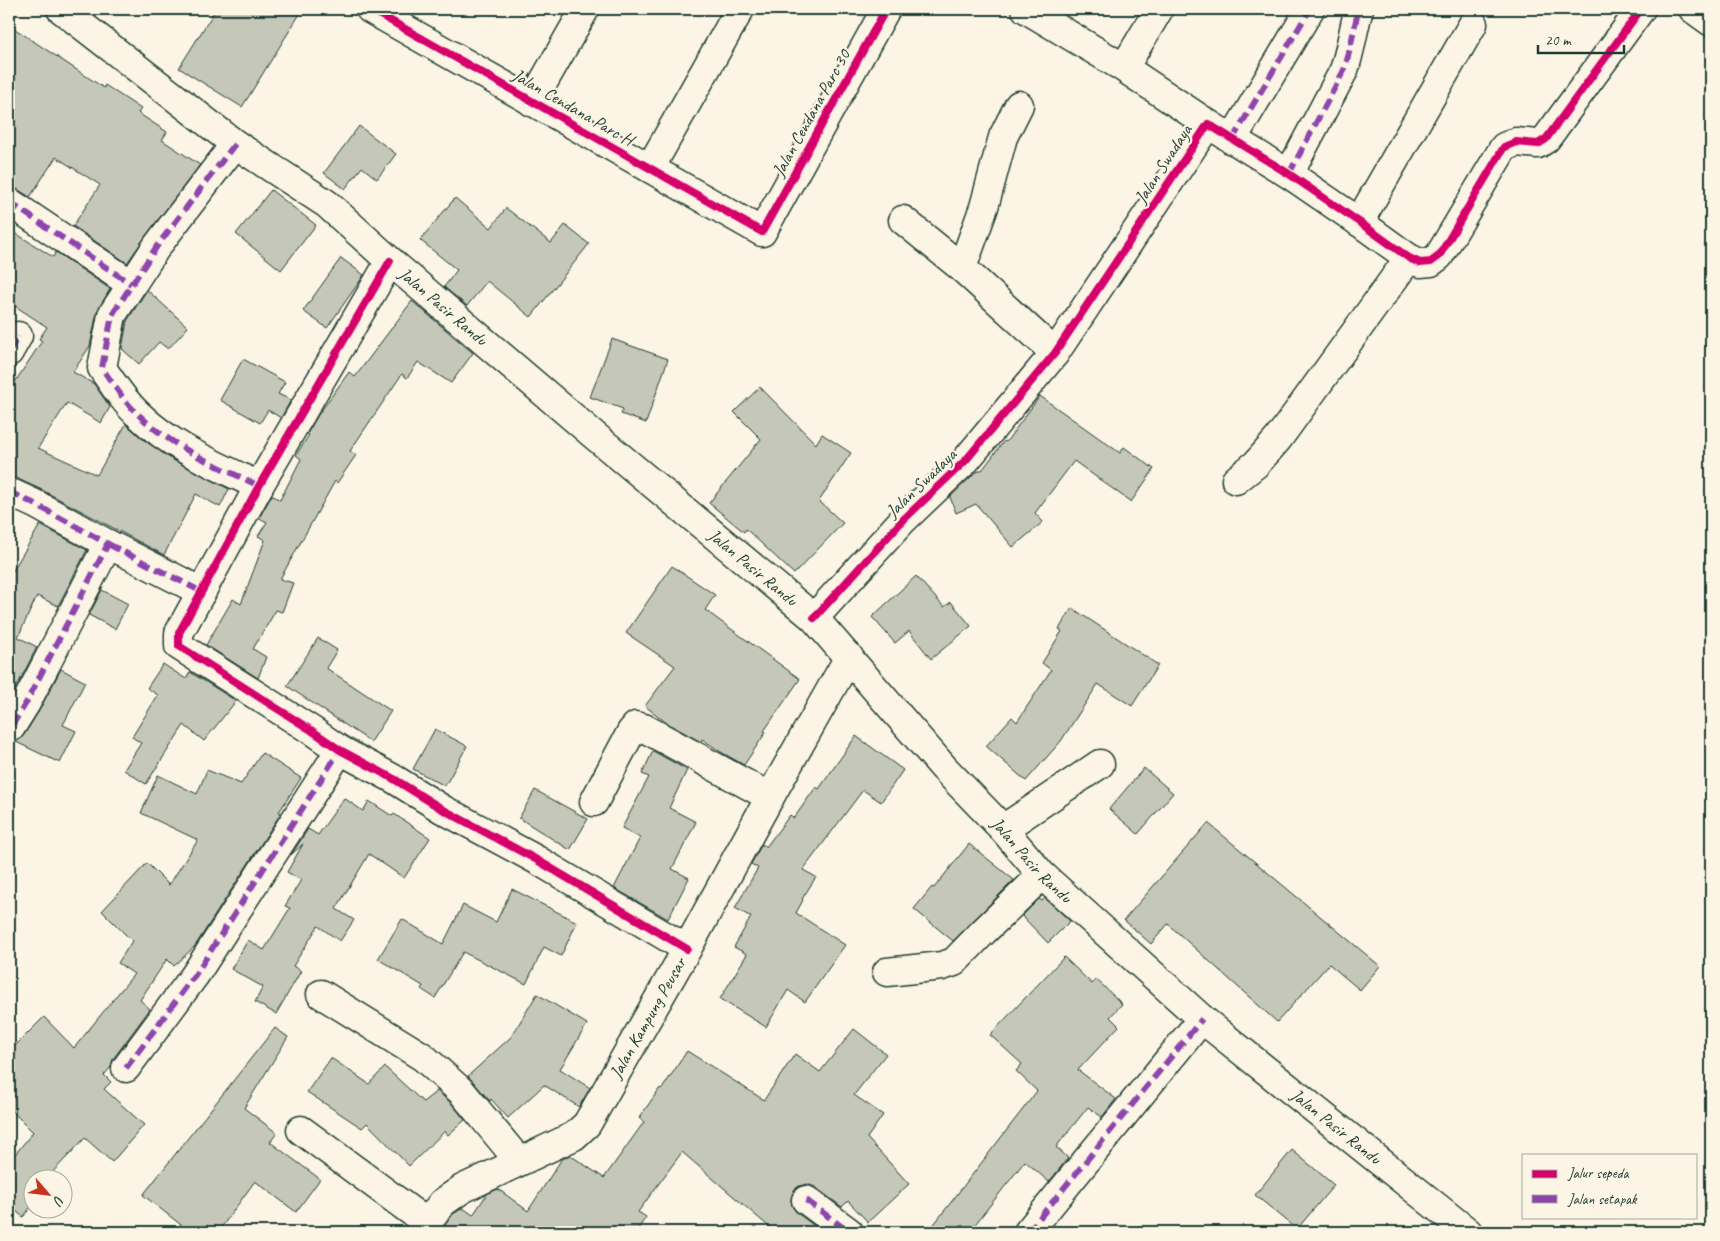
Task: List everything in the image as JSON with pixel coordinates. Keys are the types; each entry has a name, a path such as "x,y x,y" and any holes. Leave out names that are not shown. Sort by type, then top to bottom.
{"street":[{"name":"Jalan Pasir Randu","path":"61,9 235,144 327,204 390,261 595,436 814,618 944,768 1002,829 1042,875 1202,1019 1468,1232"},
{"path":"532,102 585,9"},
{"path":"650,168 740,9"},
{"name":"Jalan Cendana Parc 30","path":"762,232 886,9"},
{"path":"1026,9 1124,68 1208,124"},
{"path":"1124,68 1159,9"},
{"path":"1232,140 1310,9"},
{"path":"1289,174 1344,70 1350,54 1353,31 1359,9"},
{"name":"Jalan Swadaya","path":"814,618 902,521 966,460 1055,353 1074,328 1208,124 1289,174 1409,258 1420,264 1431,262 1439,256 1504,147 1516,142 1538,144 1546,139 1641,9"},
{"path":"1693,9 1711,22"},
{"name":"Jalan Cendana Parc H","path":"386,13 532,102 762,232"},
{"path":"1360,222 1473,24"},
{"path":"962,268 984,207 1003,137 1019,105"},
{"path":"235,144 157,246 112,315 102,368 120,394 139,416 176,445 259,486"},
{"path":"9,202 131,284"},
{"path":"904,220 962,268 1055,353"},
{"path":"1236,480 1256,464 1278,439 1409,258"},
{"path":"390,261 259,486 179,634 180,646 340,750 394,779 442,809 537,860 687,950"},
{"path":"9,492 202,592"},
{"path":"11,727 26,703 108,544"},
{"name":"Jalan Kampung Peusar","path":"424,1228 442,1203 462,1189 519,1160 574,1136 587,1124 687,950 849,657"},
{"path":"594,802 636,726 644,728 770,797"},
{"path":"126,1068 195,975 340,750"},
{"path":"1002,829 1100,764"},
{"path":"887,972 942,966 954,962 1042,875"},
{"path":"321,994 423,1057 462,1092 519,1160"},
{"path":"1028,1232 1202,1019"},
{"path":"301,1130 424,1228"},
{"path":"806,1200 849,1232"}],"building":[{"path":"216,9 303,9 242,107 179,68"},
{"path":"9,25 104,88 105,85 141,109 138,113 167,132 162,140 200,165 127,263 73,226 100,185 56,157 30,197 17,189 9,187"},
{"path":"359,126 396,154 377,179 362,167 345,189 324,173"},
{"path":"271,190 316,225 281,270 236,234"},
{"path":"455,198 491,228 506,208 551,243 565,225 589,244 531,317 487,281 467,306 444,287 457,270 420,240"},
{"path":"9,229 53,257 56,252 110,289 97,312 90,346 73,372 94,384 110,407 101,423 67,403 38,448 97,475 126,424 144,440 173,460 229,489 220,507 196,494 164,555 42,490 16,478 9,477 9,391 42,341 39,339 47,327 9,302"},
{"path":"341,258 364,275 327,328 303,311"},
{"path":"147,290 188,327 168,349 159,342 139,364 122,349 127,321"},
{"path":"412,301 473,353 451,383 418,362 407,378 402,374 350,451 356,455 337,483 335,481 280,579 293,583 282,612 276,610 253,649 266,657 258,678 206,645 233,599 241,604 265,540 258,536 267,522 259,518 272,495 280,500 301,459 296,455 309,435 307,434 318,415 349,372 355,377"},
{"path":"612,339 668,359 646,423 621,414 623,409 590,397"},
{"path":"243,359 285,382 278,394 291,400 281,418 268,410 260,423 220,400"},
{"path":"760,387 816,444 822,434 851,453 819,501 843,523 794,574 746,529 744,532 709,503 761,439 734,412"},
{"path":"1040,396 1120,453 1124,447 1154,469 1131,502 1074,461 1035,513 1043,522 1013,547 976,504 956,513 950,497 975,473 983,469 1004,441 1006,442"},
{"path":"40,525 87,550 58,606 37,596 18,637 37,647 15,690 9,687 9,577"},
{"path":"672,566 715,595 705,610 800,679 764,731 766,732 744,765 702,739 701,742 667,723 645,706 675,666 626,633"},
{"path":"916,576 944,607 951,602 971,626 931,659 909,631 895,643 872,617"},
{"path":"102,590 128,604 115,629 89,615"},
{"path":"1072,608 1158,665 1132,706 1098,684 1061,741 1026,781 986,746 1012,717 1017,722 1051,670 1042,663 1062,631 1059,629"},
{"path":"318,638 337,650 326,668 391,711 371,742 287,686"},
{"path":"163,664 186,679 190,672 236,701 204,741 184,725 146,784 124,770 141,743 132,737 158,695 147,688"},
{"path":"61,669 85,682 63,725 76,731 60,763 16,742 24,735 39,711"},
{"path":"435,729 467,746 445,786 413,769"},
{"path":"856,736 903,770 881,802 863,790 803,870 816,877 802,899 796,913 845,945 805,1002 788,990 766,1027 720,999 747,954 734,947 751,917 735,908 758,868 751,864 762,844 766,847 790,815 794,818 816,787 819,789"},
{"path":"653,751 687,770 669,808 696,822 672,869 689,878 668,919 614,888 640,838 622,828 649,777 642,774"},
{"path":"262,753 301,778 279,812 281,813 195,946 174,966 167,959 140,1000 150,1009 113,1059 111,1067 104,1075 111,1082 104,1089 144,1125 112,1162 85,1138 56,1168 22,1168 22,1216 9,1205 9,1162 33,1132 9,1108 9,1052 44,1017 74,1048 134,974 118,963 132,941 102,911 147,863 169,885 198,840 141,813 158,775 197,794 207,770 241,784"},
{"path":"1144,768 1173,793 1138,834 1109,809"},
{"path":"535,790 588,819 570,850 519,818"},
{"path":"344,798 363,811 369,801 392,816 394,814 430,838 404,878 369,854 336,909 354,920 340,941 318,926 293,966 301,971 276,1014 255,1002 263,987 231,969 248,940 264,950 290,908 285,906 301,880 287,872 303,844 291,855 308,829 318,835"},
{"path":"1208,823 1380,966 1360,990 1329,964 1277,1022 1168,924 1151,944 1124,920"},
{"path":"969,844 1014,880 953,941 914,909 932,887 934,888"},
{"path":"512,889 577,922 561,956 544,947 526,984 463,952 435,998 421,989 423,986 378,959 402,919 443,944 463,905 496,922"},
{"path":"1045,898 1070,921 1048,943 1022,916 1039,899 1042,901"},
{"path":"1064,957 1092,984 1096,979 1122,1004 1110,1017 1119,1026 1078,1070 1116,1099 1102,1117 1088,1107 1056,1147 1068,1158 1049,1182 1025,1161 969,1232 928,1232 1037,1091 1016,1071 1022,1064 990,1035"},
{"path":"537,994 587,1024 560,1069 590,1088 579,1107 544,1085 508,1118 468,1076 511,1037"},
{"path":"275,1028 288,1037 244,1108 277,1133 270,1142 320,1179 296,1212 255,1181 218,1232 190,1232 143,1195"},
{"path":"854,1029 886,1054 854,1095 883,1115 867,1138 909,1184 868,1222 848,1201 842,1207 815,1187 807,1184 799,1186 794,1190 791,1198 792,1206 797,1213 820,1230 818,1232 775,1232 682,1152 638,1212 646,1217 636,1232 440,1232 453,1214 463,1208 473,1215 487,1194 498,1189 528,1211 561,1160 570,1155 604,1178 644,1122 639,1118 660,1088 662,1089 687,1051 764,1100 795,1054 820,1072"},
{"path":"331,1058 369,1084 385,1067 423,1102 437,1091 451,1103 465,1120 448,1135 445,1131 409,1166 367,1123 362,1128 307,1092"},
{"path":"1292,1150 1334,1185 1297,1229 1255,1195"}],"marked path":[{"path":"1232,140 1310,9"},
{"path":"1289,174 1344,70 1359,9"},
{"path":"235,144 157,246 112,315 102,368 129,405 167,438 212,464 259,486"},
{"path":"9,202 131,284"},
{"path":"9,352 18,336"},
{"path":"9,492 108,544 26,703 11,727"},
{"path":"108,544 202,592"},
{"path":"126,1068 195,975 340,750"},
{"path":"1028,1232 1202,1019"},
{"path":"806,1200 849,1232"}],"cycle path":[{"path":"370,9 762,232 886,9"},
{"path":"814,618 902,521 966,460 1055,353 1208,124 1289,174 1409,258 1420,263 1431,262 1439,256 1504,147 1516,142 1538,144 1546,139 1641,9"},
{"path":"390,261 259,486 179,633 179,646 340,750 394,779 442,809 537,860 687,949"}]}
